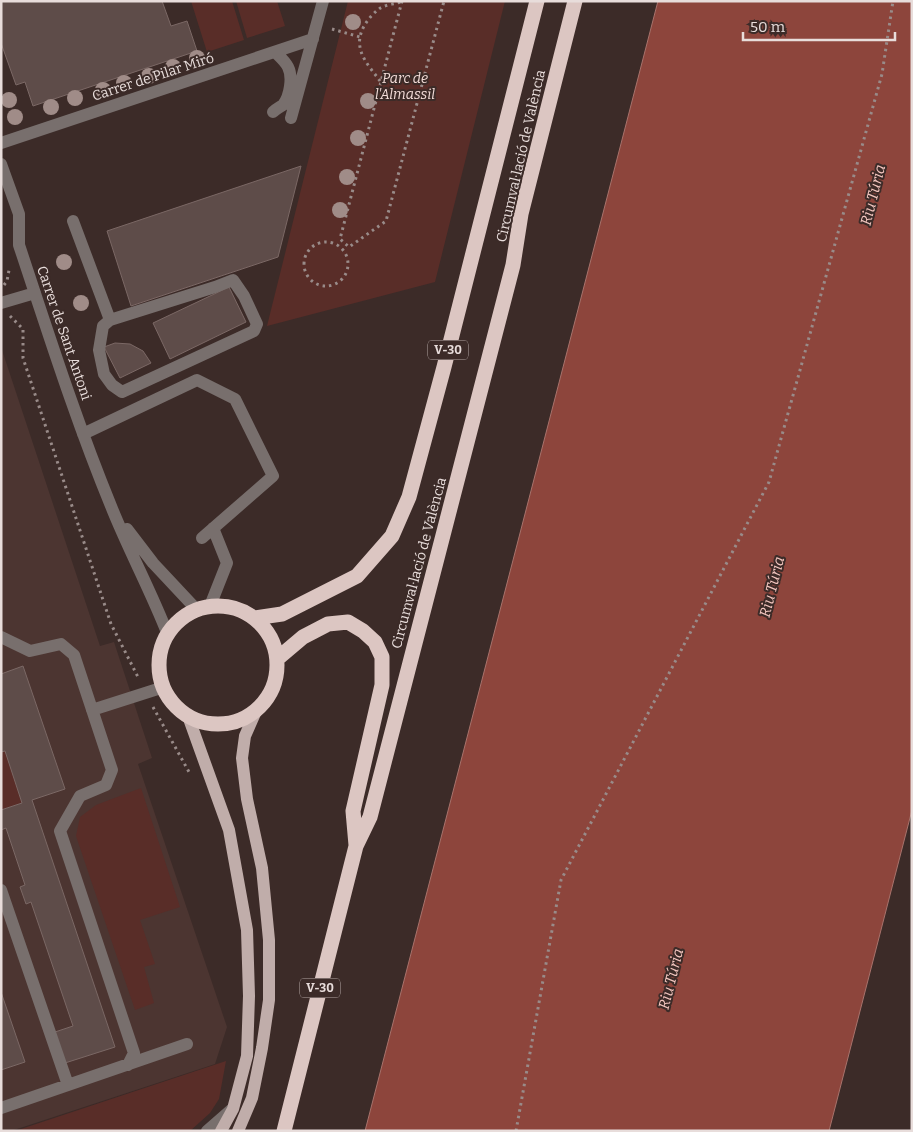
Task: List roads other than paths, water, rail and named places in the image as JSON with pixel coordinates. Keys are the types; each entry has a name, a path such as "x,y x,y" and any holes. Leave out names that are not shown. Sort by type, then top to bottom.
{"highway":[{"name":"Circumval·lació de València","path":"254,618 282,614 357,576 392,536 414,479 538,1"},
{"name":"Circumval·lació de València","path":"284,1131 356,846 370,816 513,265 521,214 575,1"},
{"path":"223,606 234,608 254,618 269,634 274,644 277,659 274,686 266,701 256,711 241,720 224,724 202,722 188,716 170,699 164,687 159,669 162,646 168,634 180,620 203,608 223,606"},
{"path":"277,659 303,637 328,624 348,622 363,631 375,642 382,657 382,685 353,811 356,846"}],"main road":[{"path":"238,1131 252,1098 269,1000 269,940 262,868 247,799 242,758 245,736 256,711"},
{"path":"188,716 229,830 247,930 249,996 247,1056 233,1109 221,1131"}],"street":[{"path":"291,118 323,1"},
{"name":"Carrer de Pilar Miró","path":"1,143 313,39"},
{"path":"273,112 282,106 286,100 291,77 288,66 275,52"},
{"name":"Carrer de Sant Antoni","path":"1,164 19,214 19,244 83,434 112,508 168,634"},
{"path":"73,221 110,320"},
{"path":"233,280 244,296 257,324 254,331 122,392 112,385 104,374 99,350 103,326 110,320 233,280"},
{"path":"1,303 35,293"},
{"path":"83,434 197,380 235,399 273,476 202,538"},
{"name":"Carrer de Sant Antoni","path":"112,508 153,564 203,608"},
{"path":"203,608 227,563 213,528"},
{"path":"1,637 30,652 60,644 74,654 112,770 106,784 80,796 60,831 134,1053 128,1065"},
{"path":"92,710 164,687"},
{"path":"1,890 68,1085"},
{"path":"1,1108 187,1044"},
{"path":"207,1131 233,1109"}],"water":[{"name":"Riu Túria","path":"658,1 912,1 912,810 829,1131 365,1131"}],"park label":[{"name":"Parc de l'Almassil","path":"405,86"}]}
